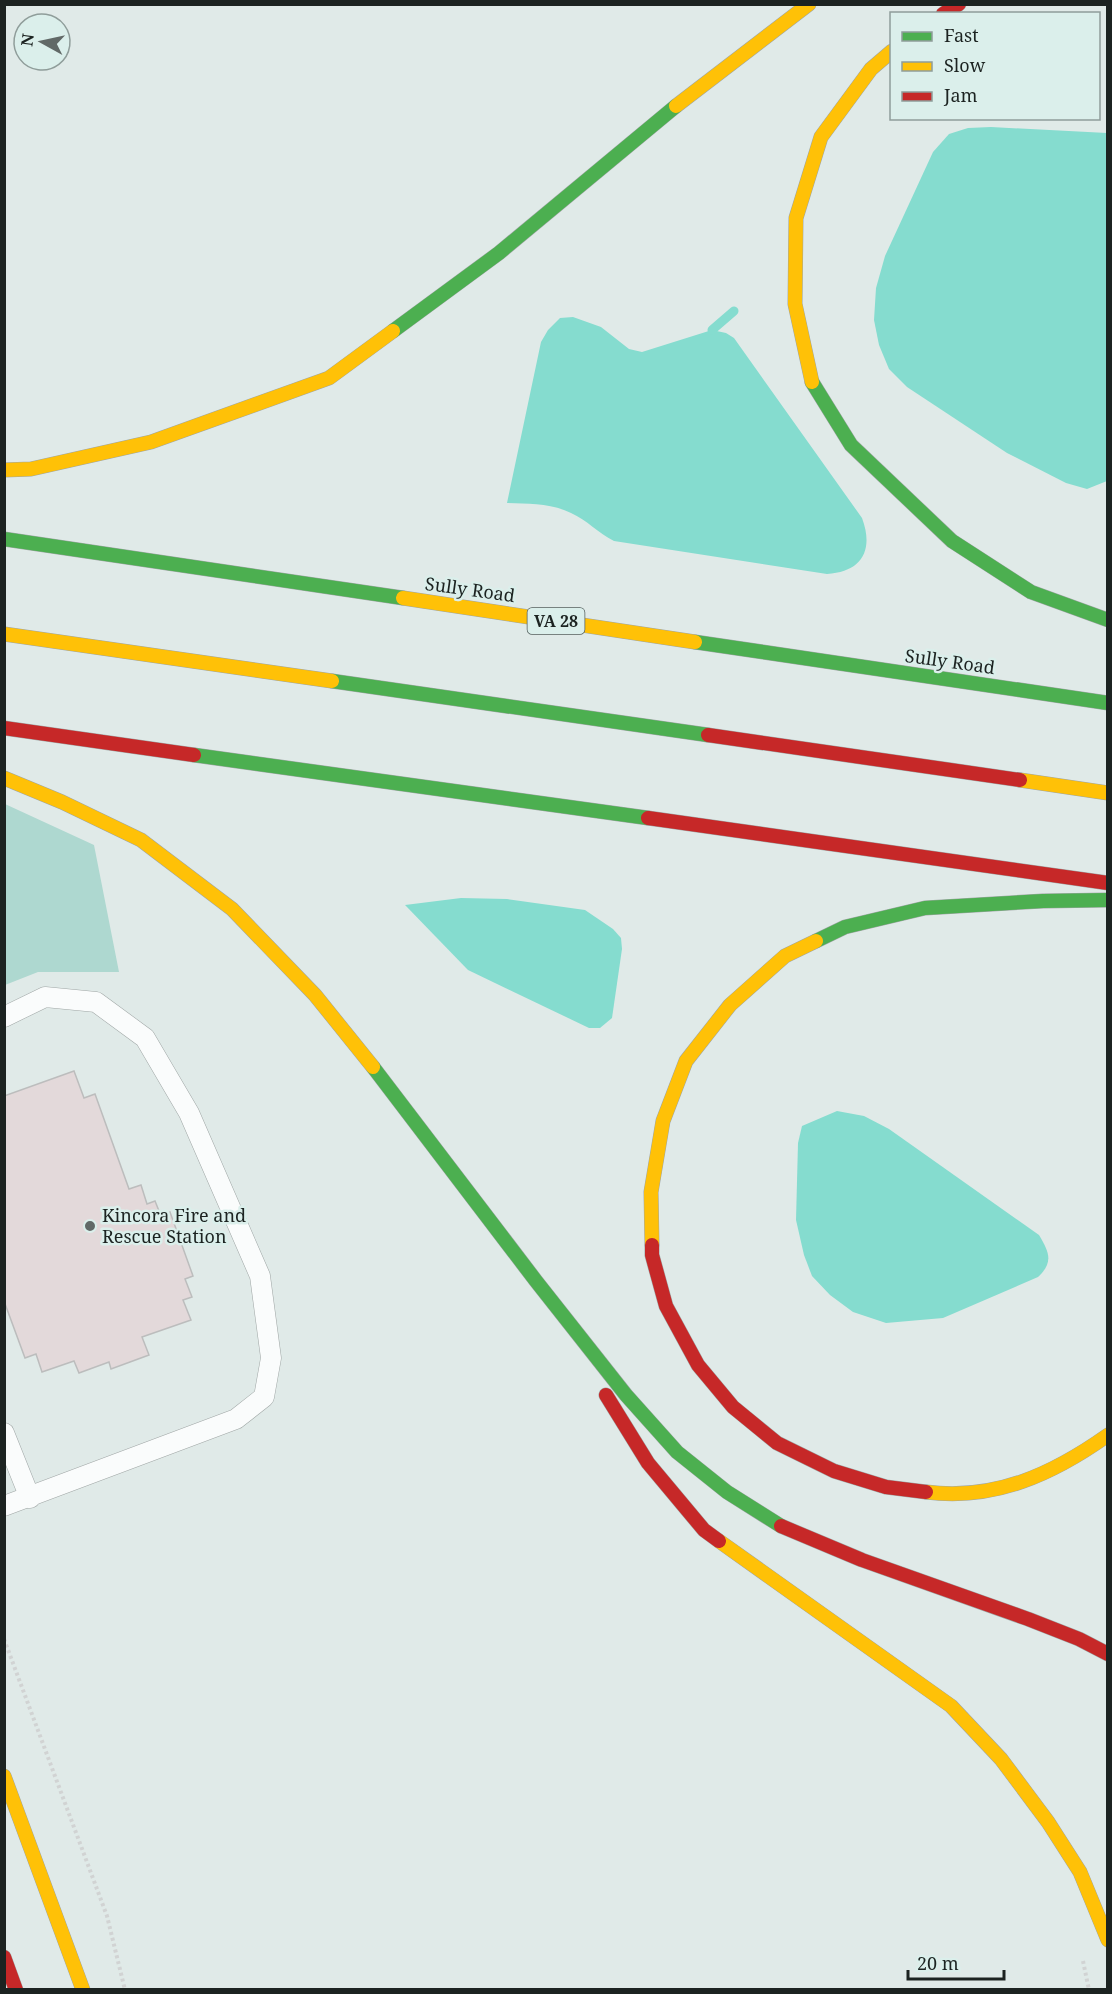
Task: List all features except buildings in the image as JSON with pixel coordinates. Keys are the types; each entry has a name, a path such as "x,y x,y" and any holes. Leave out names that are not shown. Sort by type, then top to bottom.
{"main road":[{"path":"4,470 31,469 151,442 329,378 500,253 698,88 809,4"},
{"path":"946,12 959,4"},
{"path":"890,52 871,69 821,137 796,218 795,304 811,380 851,445 952,541 1031,592 1107,620"},
{"name":"Sully Road","path":"4,539 1107,704"},
{"path":"4,634 1107,793"},
{"path":"4,728 1107,883"},
{"path":"4,778 62,802 141,840 232,909 315,995 382,1078 626,1395 677,1452 727,1492 787,1530 862,1560 1028,1619 1079,1639 1107,1654"},
{"path":"1107,900 1043,901 925,908 845,927 785,956 730,1005 686,1061 663,1121 651,1192 652,1255 666,1306 698,1365 733,1407 777,1443 834,1471 886,1487 948,1495 994,1491 1038,1476 1091,1447 1107,1435"},
{"path":"536,1281 648,1463 704,1530 951,1706 1001,1759 1048,1822 1080,1872 1107,1940"},
{"path":"4,1776 83,1989"},
{"path":"4,1957 16,1989"}],"lane":[{"path":"4,1017 45,997 96,1002 145,1038 189,1113 260,1276 270,1358 264,1397 236,1419 4,1506"},
{"path":"4,1433 30,1498"}],"path":[{"path":"4,1639 107,1916 125,1989"},
{"path":"1081,1952 1089,1989"}],"shaded area":[{"path":"991,127 1107,133 1107,481 1087,489 1066,483 1007,453 907,387 889,369 879,345 874,320 876,288 885,256 933,152 949,134 968,128"},
{"path":"573,317 601,327 629,349 642,352 712,330 726,333 734,338 862,518 867,540 862,557 857,564 849,569 827,574 614,541 577,516 556,507 507,503 541,342 548,330 560,318"},
{"path":"5,804 94,845 119,972 38,972 5,985"},
{"path":"461,898 507,899 585,910 613,929 621,938 622,949 612,1018 600,1028 589,1028 468,970 405,905"},
{"path":"837,1111 864,1116 889,1129 1039,1235 1048,1257 1043,1272 1038,1277 943,1318 886,1323 853,1312 830,1295 812,1276 804,1255 796,1220 798,1143 802,1126"}],"waterway":[{"path":"712,330 734,311"}],"traffic: fast":[{"path":"393,331 499,253 676,106"},
{"path":"812,382 851,445 952,541 1031,592 1108,620"},
{"path":"4,539 403,598"},
{"path":"695,642 1108,703"},
{"path":"332,681 708,735"},
{"path":"194,755 648,818"},
{"path":"816,941 845,927 925,908 1043,901 1108,900"},
{"path":"373,1067 626,1395 677,1452 727,1492 781,1526"}],"traffic: slow":[{"path":"676,106 809,4"},
{"path":"812,382 795,304 796,218 821,137 871,69 890,53"},
{"path":"4,470 31,469 151,442 329,378 393,331"},
{"path":"403,598 695,642"},
{"path":"4,634 332,681"},
{"path":"4,778 62,802 141,840 232,909 315,995 373,1067"},
{"path":"1020,780 1108,793"},
{"path":"652,1245 651,1192 663,1121 686,1061 730,1005 785,956 816,941"},
{"path":"926,1492 951,1494 976,1492 1022,1482 1066,1462 1108,1435"},
{"path":"719,1541 951,1706 1001,1759 1048,1822 1080,1872 1108,1940"},
{"path":"4,1776 83,1990"}],"traffic: jam":[{"path":"946,12 959,4"},
{"path":"4,728 194,755"},
{"path":"708,735 1020,780"},
{"path":"648,818 1108,883"},
{"path":"652,1245 652,1255 666,1306 698,1365 733,1407 777,1443 834,1471 886,1487 926,1492"},
{"path":"606,1395 648,1463 704,1530 719,1541"},
{"path":"781,1526 862,1560 1028,1619 1079,1639 1108,1654"},
{"path":"4,1957 16,1990"}],"place":[{"name":"Kincora Fire and Rescue Station","path":"90,1226"}]}
